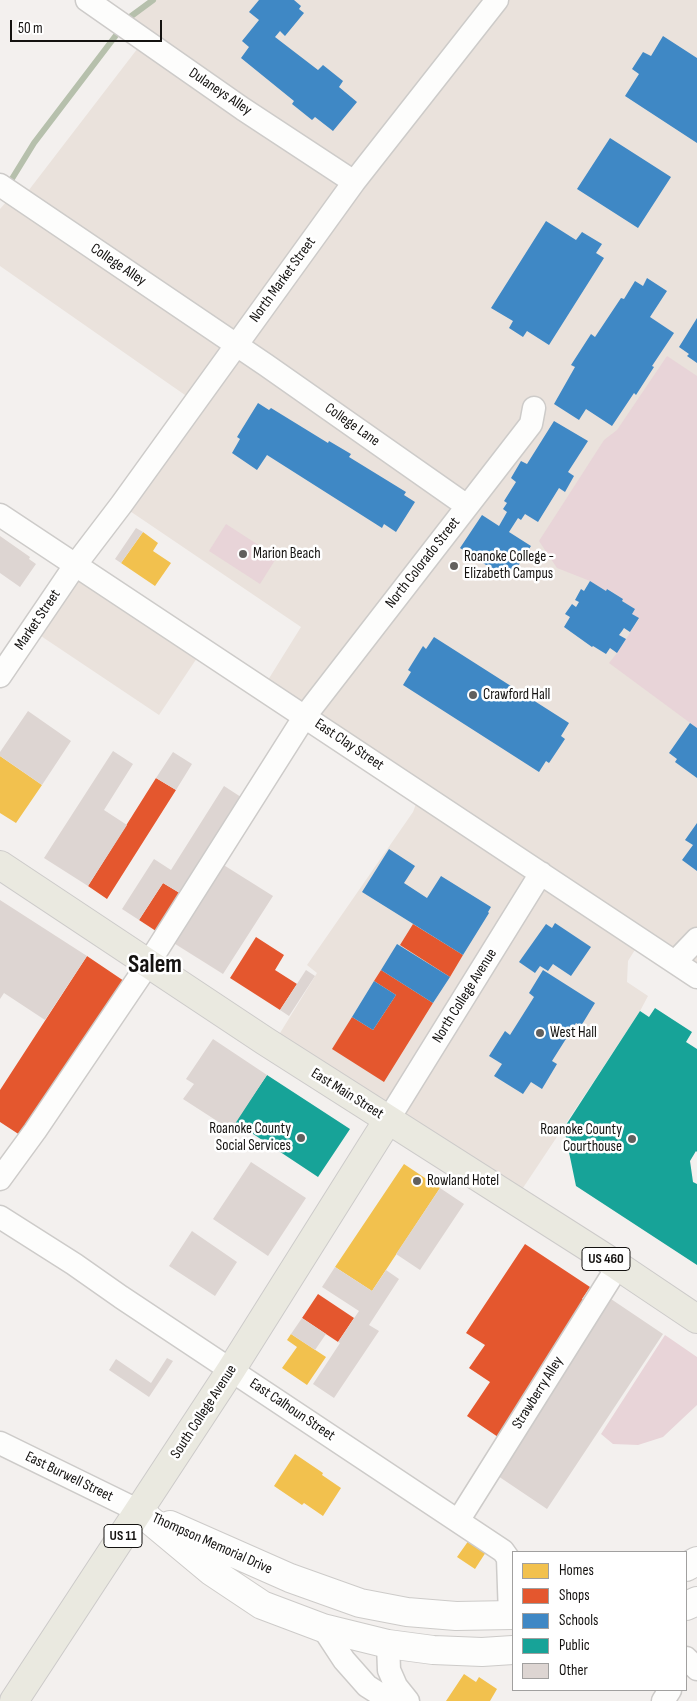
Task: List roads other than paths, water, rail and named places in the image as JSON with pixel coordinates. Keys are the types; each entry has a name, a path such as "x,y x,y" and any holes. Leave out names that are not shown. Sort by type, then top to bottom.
{"main road":[{"name":"East Main Street","path":"0,865 272,1046 618,1266 697,1319"},
{"name":"South College Avenue","path":"14,1701 231,1370 388,1120"},
{"name":"Thompson Memorial Drive","path":"139,1511 290,1578 360,1603 407,1612 456,1616 512,1615"},
{"name":"Thompson Memorial Drive","path":"139,1511 211,1571 262,1605 323,1628 388,1644 433,1650 482,1652 512,1650"}],"street":[{"name":"Dulaneys Alley","path":"87,0 243,109 354,182"},
{"name":"North Market Street","path":"76,564 121,505 354,182 497,0"},
{"name":"College Alley","path":"4,196 236,345"},
{"name":"College Lane","path":"236,345 467,506"},
{"name":"North Colorado Street","path":"0,1179 36,1130 148,964 305,716 531,424 534,408"},
{"name":"East Clay Street","path":"0,515 697,977"},
{"name":"Market Street","path":"0,676 76,564"},
{"name":"North College Avenue","path":"388,1120 541,872"},
{"path":"675,962 697,938"},
{"name":"East Calhoun Street","path":"0,1217 74,1264 503,1551 508,1558 512,1615"},
{"name":"Strawberry Alley","path":"458,1521 618,1266"},
{"name":"East Burwell Street","path":"0,1443 139,1511"},
{"path":"323,1628 344,1660 367,1686 391,1701"},
{"path":"388,1644 389,1670 396,1686 408,1701"}],"waterway":[{"path":"130,17 153,0"},
{"path":"10,182 34,143 117,34"}],"place":[{"name":"Marion Beach","path":"243,554"},
{"name":"Roanoke College - Elizabeth Campus","path":"454,566"},
{"name":"Crawford Hall","path":"473,695"},
{"name":"West Hall","path":"540,1033"},
{"name":"Roanoke County Social Services","path":"301,1138"},
{"name":"Roanoke County Courthouse","path":"632,1139"},
{"name":"Rowland Hotel","path":"417,1181"}],"district":[{"name":"Salem","path":"155,966"}]}
